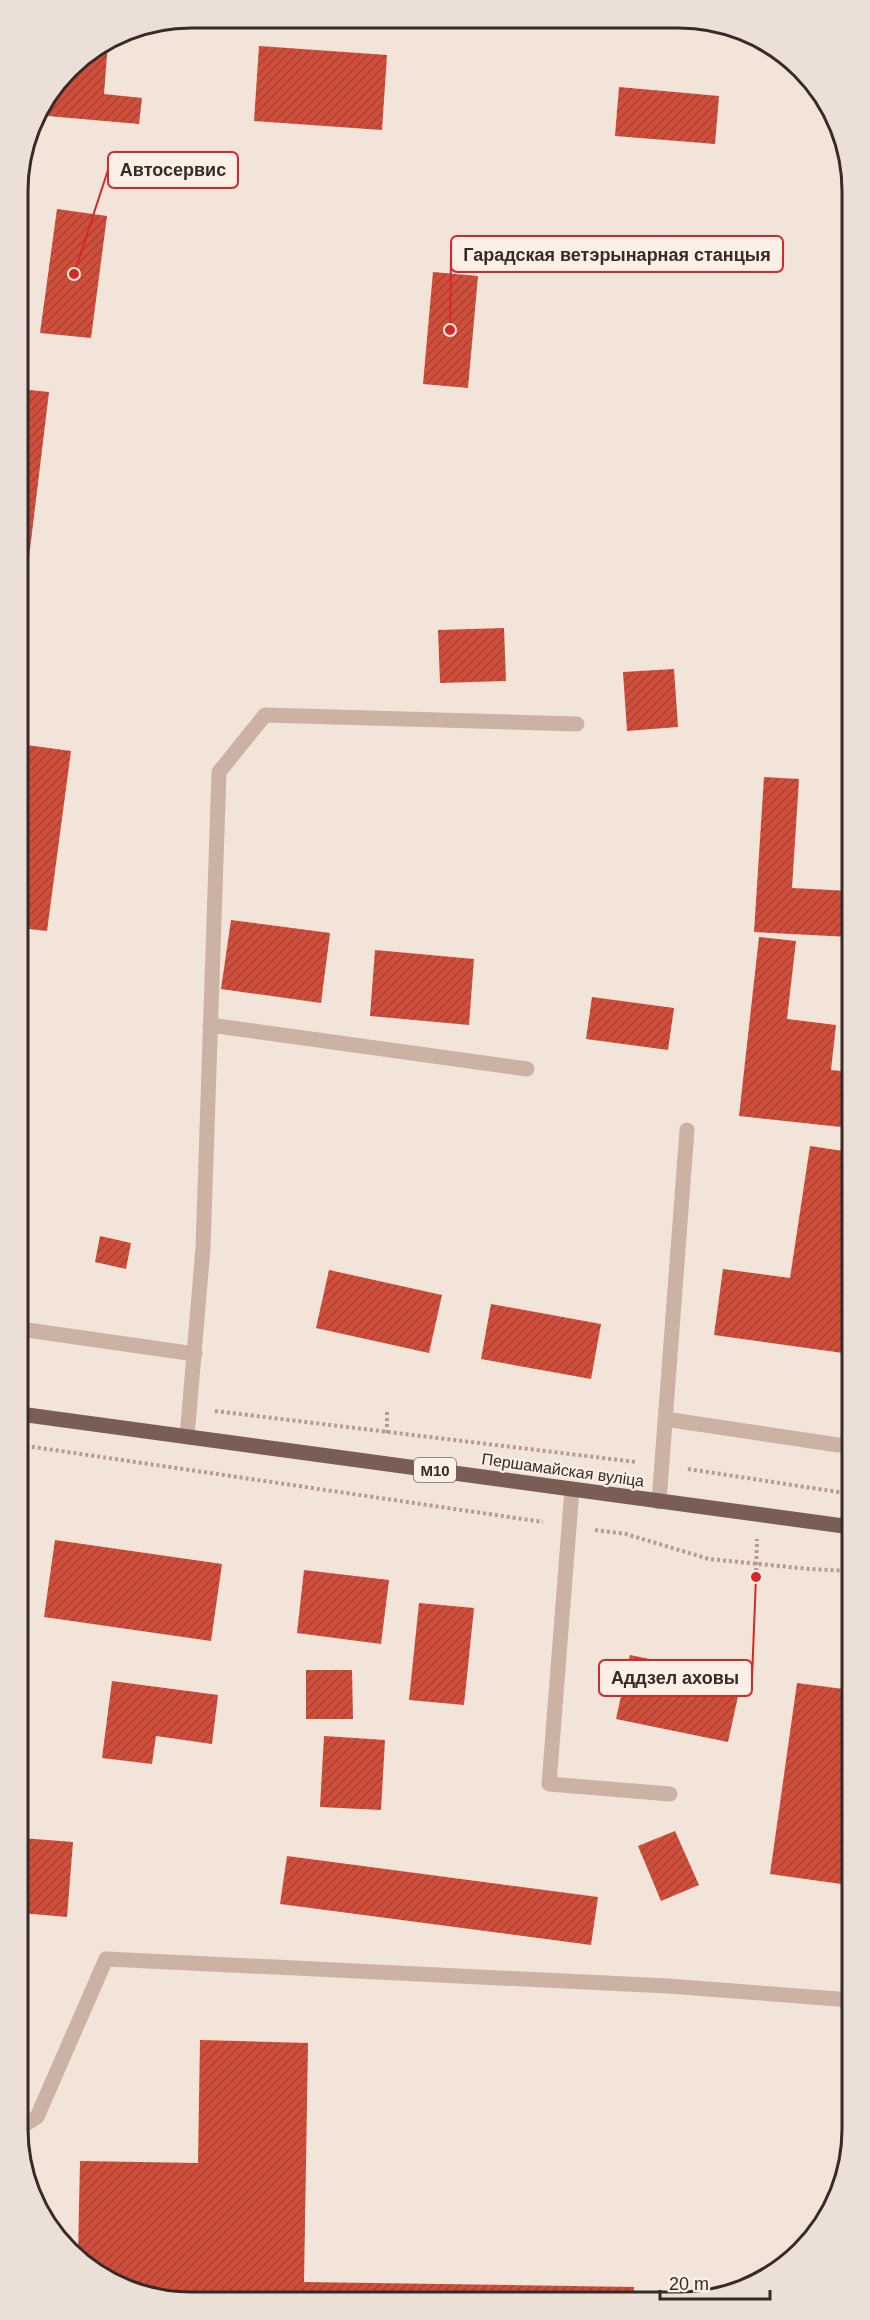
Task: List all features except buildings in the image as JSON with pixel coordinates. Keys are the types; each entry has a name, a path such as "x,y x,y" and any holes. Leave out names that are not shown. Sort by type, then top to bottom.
{"main road":[{"name":"Першамайская вуліца","path":"29,1415 841,1526"}],"street":[{"path":"187,1437 203,1248 219,772 265,715 577,724"},
{"path":"210,1025 527,1069"},
{"path":"659,1502 687,1130"},
{"path":"29,1330 195,1354"},
{"path":"665,1419 838,1445"},
{"path":"572,1489 549,1784 670,1794"},
{"path":"29,2122 37,2117 106,1959 668,1986 841,1999"}],"path":[{"path":"189,1408 662,1466 841,1493"},
{"path":"29,1446 626,1534 709,1558 810,1569 841,1570"},
{"path":"756,1577 759,1515"}],"place":[{"name":"Автосервис","path":"74,274"},
{"name":"Гарадская ветэрынарная станцыя","path":"450,330"},
{"name":"Аддзел аховы","path":"756,1577"}]}
